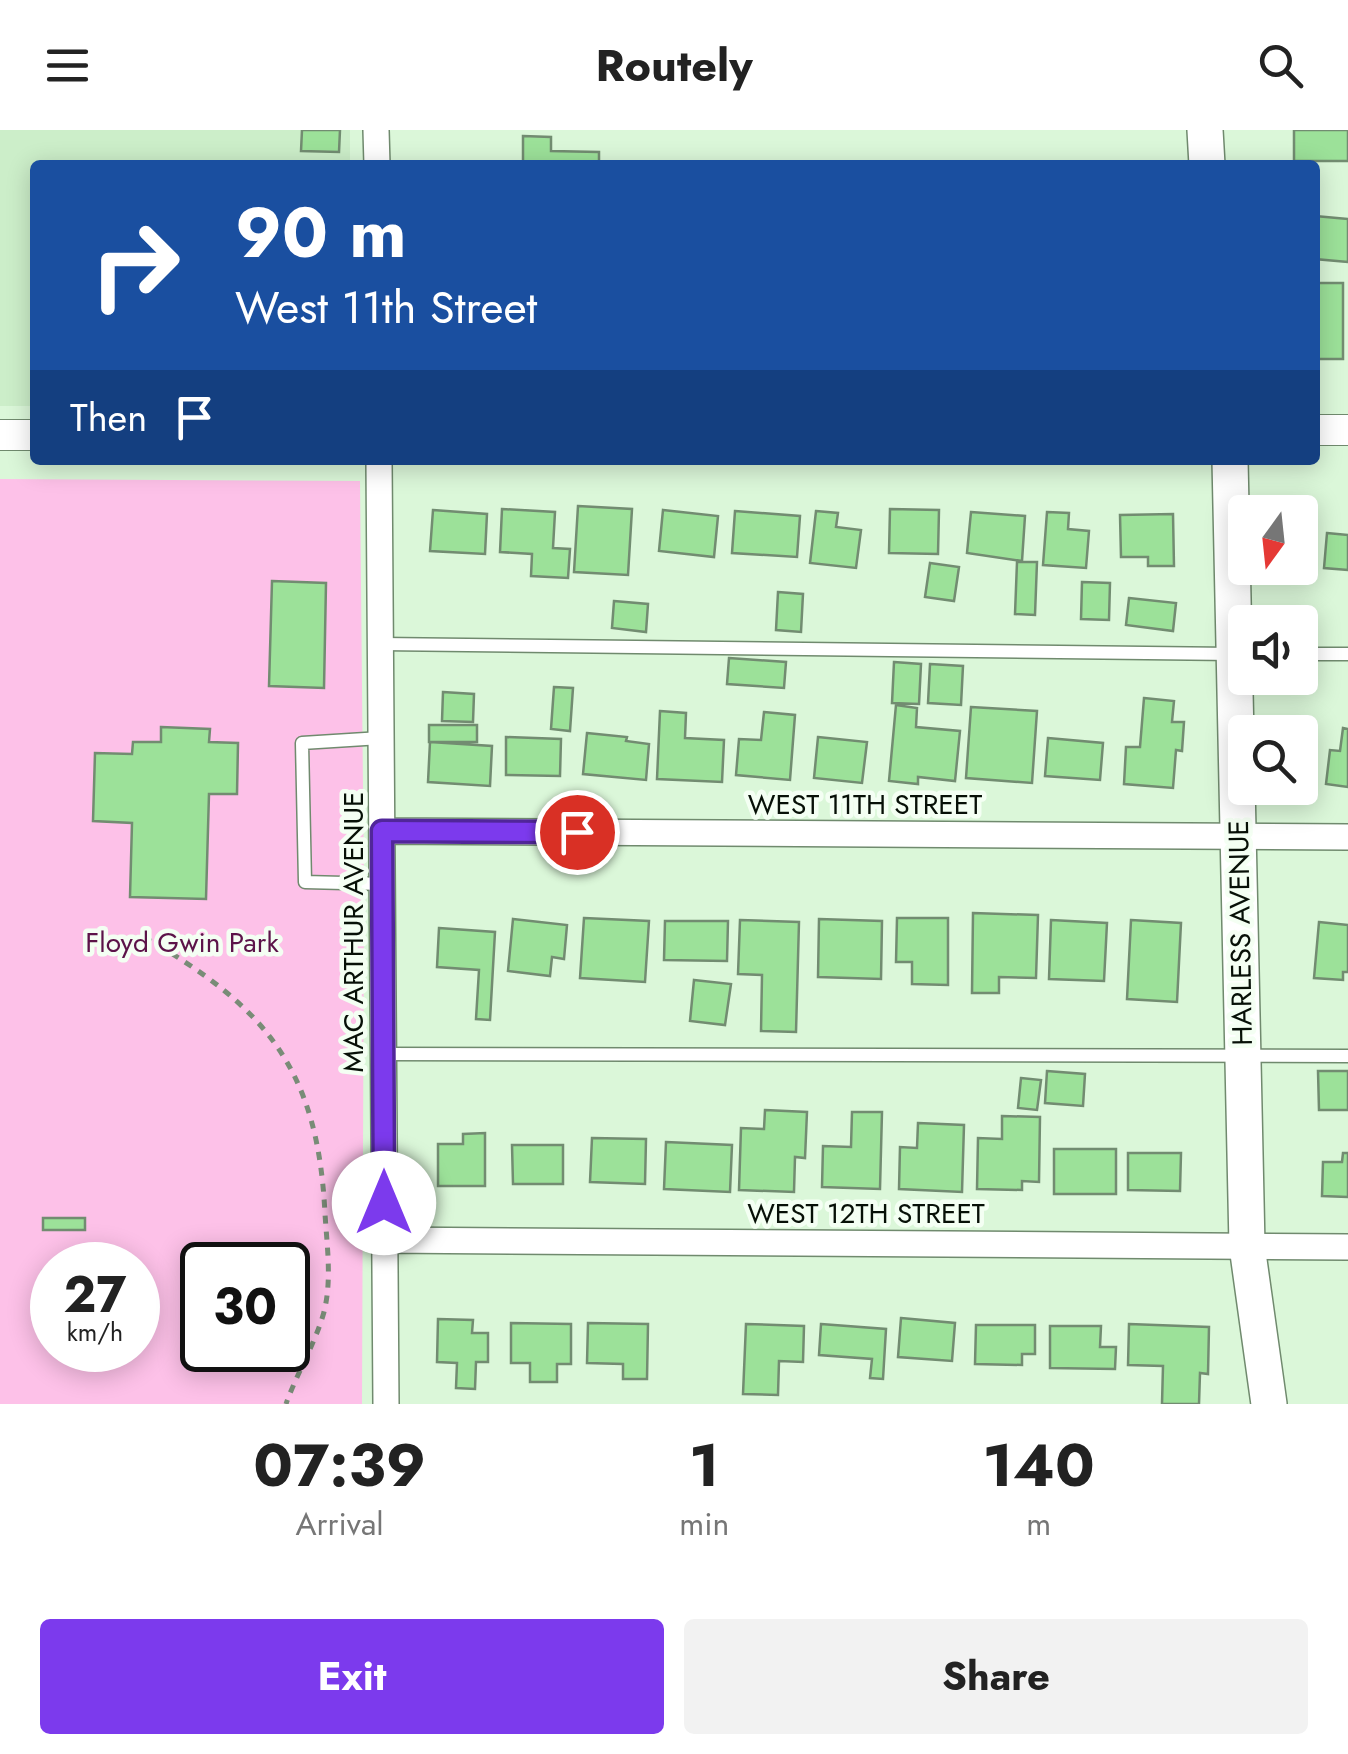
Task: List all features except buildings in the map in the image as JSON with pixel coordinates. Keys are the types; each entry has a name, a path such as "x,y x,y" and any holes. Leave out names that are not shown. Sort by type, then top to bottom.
{"main road":[{"path":"1205,130 1207,160"},
{"name":"HARLESS AVENUE","path":"1230,465 1237,605"},
{"name":"HARLESS AVENUE","path":"1240,695 1238,836 1247,1246 1269,1404"}],"street":[{"path":"376,130 377,160"},
{"path":"1320,430 1348,430"},
{"path":"0,435 30,435"},
{"name":"MAC ARTHUR AVENUE","path":"380,465 386,1404"},
{"name":"WEST 11TH STREET","path":"382,831 1348,837"},
{"name":"WEST 12TH STREET","path":"384,1240 1348,1246"}],"lane":[{"path":"381,644 1228,654"},
{"path":"1318,654 1348,654"},
{"path":"382,738 302,743 305,882 382,884"},
{"path":"384,1054 1348,1056"}],"path":[{"path":"144,936 234,995 264,1028 304,1096 317,1138 323,1166 328,1290 323,1315 286,1404"}],"shaded area":[{"path":"0,130 350,130 350,160 30,160 30,406 0,406"}],"green space":[{"name":"Floyd Gwin Park","path":"0,479 360,481 364,893 362,1404 0,1404"}],"route":[{"path":"384,1203 382,831 577,832"}]}
